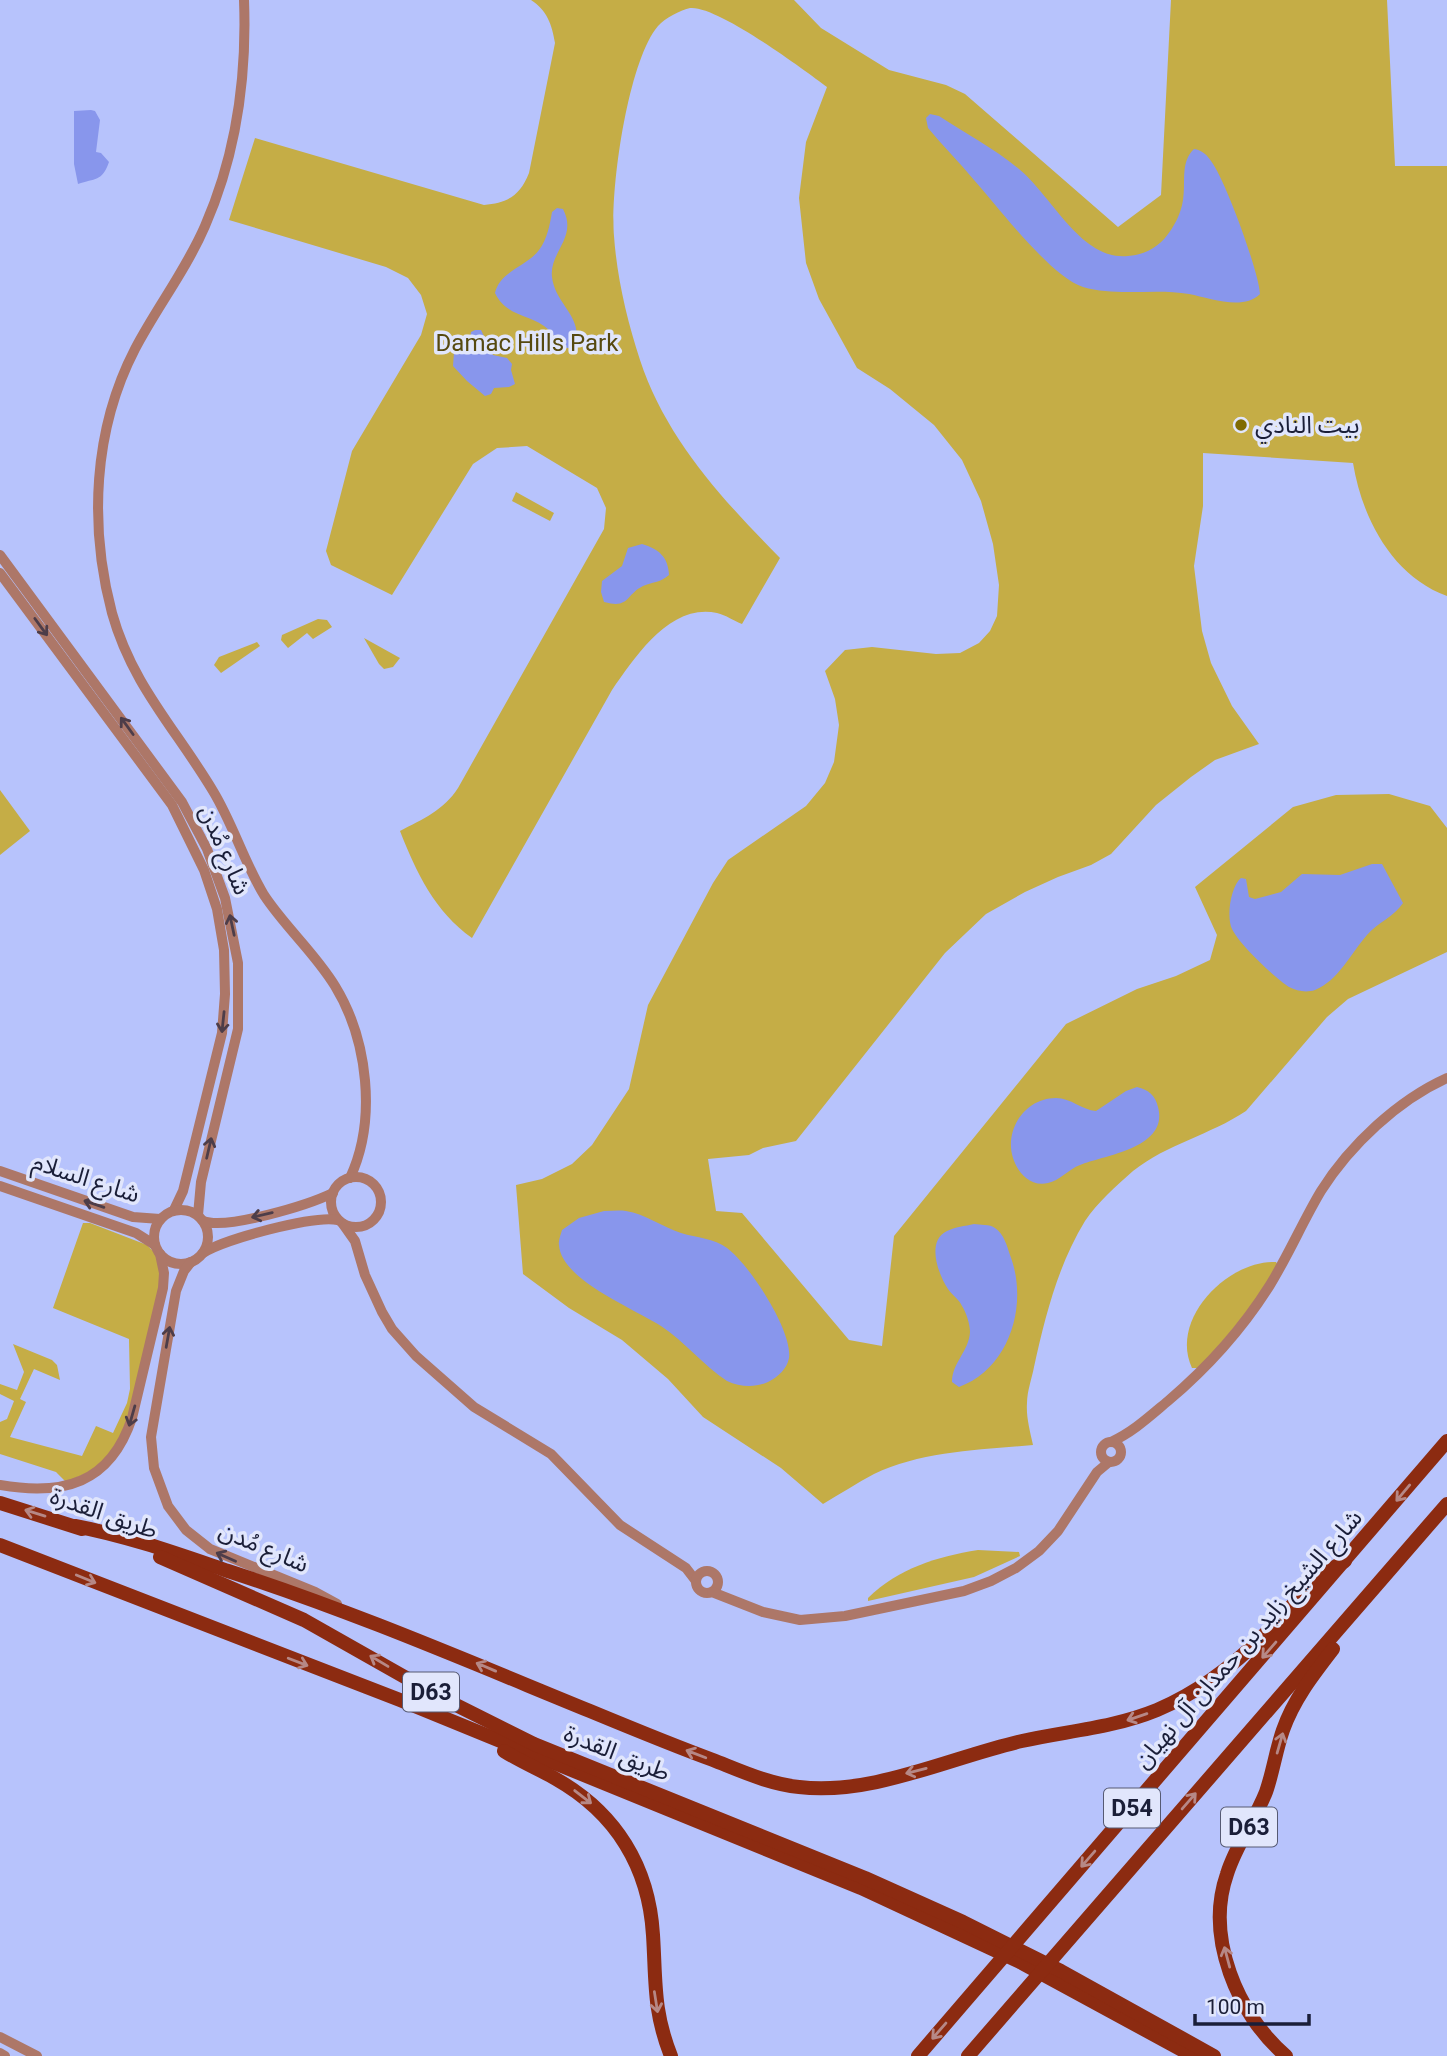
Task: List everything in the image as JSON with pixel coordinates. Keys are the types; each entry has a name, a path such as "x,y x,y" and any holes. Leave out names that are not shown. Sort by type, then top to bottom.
{"main road":[{"name":"شارع الشيخ زايد بن حمدان آل نهيان","path":"918,2056 1447,1441"},
{"name":"طريق القدرة","path":"0,1503 75,1526 192,1570 280,1608 357,1648 440,1697 534,1744 1000,1940 1156,2029 1214,2056"},
{"name":"D54","path":"968,2056 1447,1504"},
{"path":"75,1526 136,1540 355,1615 753,1776 797,1787 833,1788 912,1772 1024,1741 1109,1726 1157,1710 1189,1695 1220,1674 1266,1634 1311,1584 1345,1561"},
{"name":"طريق القدرة","path":"0,1545 863,1883"},
{"name":"D63","path":"1286,2056 1255,2023 1241,2000 1225,1951 1219,1908 1227,1871 1260,1807 1284,1729 1296,1700 1348,1629 1363,1601"},
{"path":"484,1735 515,1758 580,1795 603,1815 623,1838 640,1872 650,1909 657,2007 671,2056"},
{"name":"طريق القدرة","path":"1156,2029 1193,2056"}],"street":[{"path":"244,0 245,48 242,87 233,136 219,188 190,255 134,350 112,407 99,476 97,527 100,557 113,617 136,674 151,701 212,789 273,909 318,962 336,987 346,1008 359,1046 364,1074 365,1111 360,1153 350,1178"},
{"name":"شارع مُدن","path":"0,555 182,802 207,849 225,898 238,962 238,1029 201,1182 201,1218"},
{"name":"شارع مُدن","path":"0,573 172,805 204,870 217,909 224,950 222,1033 183,1191 174,1210"},
{"path":"1105,1460 1101,1447 1105,1443 1132,1431 1190,1381 1239,1328 1273,1279 1324,1187 1365,1138 1408,1099 1447,1077"},
{"path":"357,1247 376,1217 381,1202 380,1194 369,1181 360,1153"},
{"name":"شارع السلام","path":"0,1171 133,1217 160,1219"},
{"path":"369,1181 356,1177 339,1184 331,1202 333,1212 357,1247 365,1275 392,1329 416,1356 474,1407 551,1454 620,1525 686,1567 714,1573 715,1588"},
{"name":"شارع السلام","path":"0,1186 136,1233 157,1249"},
{"path":"0,1485 28,1490 57,1488 90,1476 117,1452 126,1436 164,1280 154,1232 160,1219 174,1210 191,1211 217,1224 238,1221 311,1202 333,1193"},
{"path":"201,1218 208,1237 203,1253"},
{"path":"157,1249 171,1262 191,1262 217,1244 323,1218 360,1227 370,1223"},
{"path":"238,1221 243,1227 243,1237"},
{"name":"شارع مُدن","path":"191,1262 176,1291 152,1427 152,1458 159,1487 179,1522 194,1537 219,1554 315,1592 355,1615"},
{"path":"145,1362 163,1365"},
{"path":"1105,1460 1118,1459 1132,1431"},
{"path":"1111,1442 1119,1445 1121,1450"},
{"path":"686,1567 701,1591 715,1588 755,1609 780,1617 823,1619 964,1591 1016,1568 1039,1551 1072,1514 1105,1460"},
{"path":"696,1581 698,1575 704,1571"},
{"path":"0,2037 37,2056"},
{"path":"0,2053 5,2056"}],"green space":[{"name":"Damac Hills Park","path":"531,0 794,0 821,28 889,70 946,85 965,94 1118,227 1161,195 1171,0 1387,0 1395,166 1447,166 1447,596 1410,575 1395,560 1372,524 1357,484 1353,463 1203,453 1203,506 1194,566 1202,631 1211,663 1232,706 1259,744 1215,760 1191,777 1156,805 1111,854 1025,892 986,914 945,953 796,1141 763,1148 749,1155 708,1159 716,1211 742,1213 849,1340 882,1346 894,1236 1066,1024 1137,989 1176,976 1210,960 1217,935 1195,887 1293,807 1336,795 1389,794 1430,806 1447,828 1447,952 1348,999 1327,1017 1246,1111 1146,1162 1120,1182 1095,1208 1067,1255 1043,1329 1027,1398 1033,1445 912,1460 874,1474 823,1504 781,1468 703,1417 668,1379 622,1340 569,1308 523,1274 516,1185 542,1179 572,1164 592,1145 629,1089 648,1005 713,883 728,860 806,806 825,783 834,762 839,725 835,699 825,671 845,650 872,647 936,654 960,653 979,643 990,631 997,616 999,585 993,544 981,501 962,460 934,425 890,389 857,368 819,299 806,263 799,198 806,142 827,87 760,40 719,17 690,8 669,17 658,26 647,43 623,127 615,188 614,236 623,299 640,360 665,416 698,467 780,558 742,624 717,613 700,612 669,624 643,648 612,690 472,938 447,916 420,876 400,831 440,808 458,788 604,529 606,508 597,488 527,446 497,448 473,464 392,595 331,565 326,551 352,451 421,335 427,314 421,295 408,278 386,267 229,220 255,138 484,205 512,197 529,173 555,43 548,18"},
{"path":"516,492 554,513 550,521 512,501"},
{"path":"318,619 327,620 332,627 313,639 307,633 288,648 281,640 282,635"},
{"path":"364,638 400,658 393,667 384,669"},
{"path":"257,642 260,646 221,673 214,665 219,657"},
{"path":"0,790 30,831 0,855"},
{"path":"83,1223 90,1223 147,1245 164,1270 133,1415 103,1466 66,1482 56,1472 0,1454 0,1422 7,1419 14,1401 0,1394 0,1384 17,1390 24,1372 13,1344 52,1360 57,1365 60,1380 34,1369 20,1399 26,1402 10,1437 82,1456 96,1426 113,1433 127,1403 130,1389 129,1339 53,1308"},
{"path":"1276,1262 1279,1267 1264,1292 1200,1368 1192,1368 1187,1349 1189,1330 1196,1312 1207,1296 1239,1271 1258,1264"},
{"path":"978,1550 1019,1552 1020,1556 974,1577 868,1601 880,1588 905,1571 933,1560"}],"water":[{"path":"74,111 95,111 100,120 96,152 101,153 109,162 101,176 78,184 74,164"},
{"path":"930,114 939,116 1019,169 1082,238 1111,255 1144,253 1165,238 1181,210 1187,160 1194,149 1202,152 1217,171 1232,205 1254,266 1260,294 1245,302 1236,303 1176,292 1096,290 1070,281 1026,240 928,128 926,118"},
{"path":"557,208 563,209 567,228 552,268 552,277 558,296 576,328 574,348 562,346 549,330 506,307 495,293 502,279 534,256 542,246 552,212"},
{"path":"481,330 493,355 507,358 512,364 515,384 494,388 491,394 485,396 453,366 454,352 461,348 461,341 470,340 471,332"},
{"path":"642,544 662,555 669,575 643,586 619,604 604,602 602,581 622,566 628,548"},
{"path":"1372,864 1382,864 1403,903 1367,935 1331,980 1315,990 1298,990 1283,983 1249,952 1232,929 1229,917 1230,902 1241,878 1246,879 1249,897 1255,899 1281,892 1302,874 1340,875"},
{"path":"1137,1087 1151,1094 1158,1107 1159,1121 1154,1132 1145,1141 1119,1153 1080,1165 1048,1183 1030,1181 1018,1169 1011,1147 1014,1127 1026,1110 1035,1103 1056,1098 1096,1111 1126,1091"},
{"path":"604,1211 640,1215 681,1233 717,1242 736,1256 768,1299 784,1332 789,1358 782,1372 772,1380 753,1386 727,1381 661,1326 585,1282 563,1258 559,1240 562,1230 579,1218"},
{"path":"974,1224 993,1227 1005,1240 1015,1274 1016,1313 1003,1350 977,1378 959,1387 952,1382 953,1375 969,1339 969,1325 961,1304 948,1289 941,1275 935,1250 937,1242 947,1231"}],"place":[{"name":"بيت النادي","path":"1241,425"}]}
